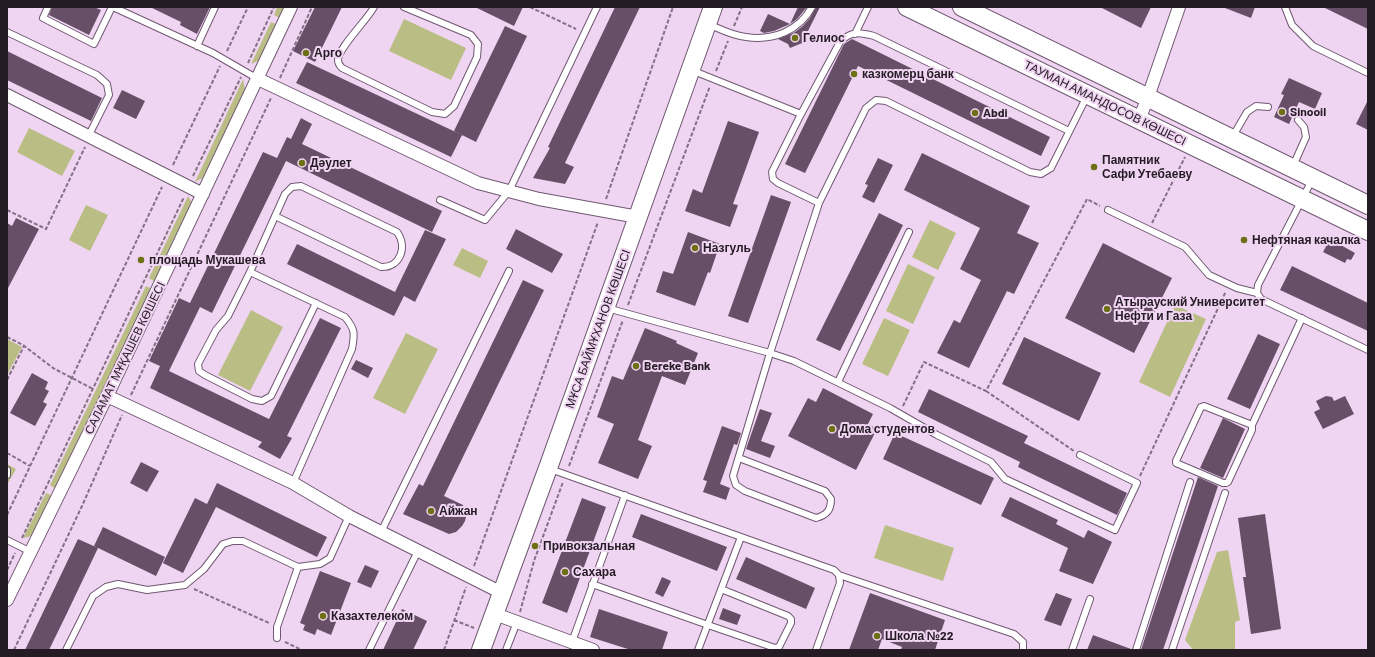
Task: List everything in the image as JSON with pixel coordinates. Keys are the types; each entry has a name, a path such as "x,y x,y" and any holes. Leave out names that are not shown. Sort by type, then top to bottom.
{"main road":[{"name":"МҰСА БАЙМҰХАНОВ КӨШЕСІ","path":"481,650 548,468 713,7"},
{"name":"ТАУМАН АМАНДОСОВ КӨШЕСІ","path":"907,7 1368,231"},
{"name":"ТАУМАН АМАНДОСОВ КӨШЕСІ","path":"962,7 1368,205"}],"street":[{"name":"САЛАМАТ МҰҚАШЕВ КӨШЕСІ","path":"7,600 107,396 291,7"},
{"path":"1139,120 1179,7"},
{"path":"258,79 478,183 539,199 638,217"},
{"path":"7,95 203,194"},
{"path":"107,396 293,483 349,516 502,593"},
{"path":"495,614 593,650"}],"lane":[{"path":"48,7 43,18 94,44 112,7 197,46 258,79"},
{"path":"197,46 215,7"},
{"path":"374,7 352,35 338,58 338,62 342,68 432,112 444,114 454,106 477,57 478,44 471,35 404,7"},
{"path":"440,200 485,220 509,191 597,7"},
{"path":"707,24 746,37 768,38 786,33 802,21 812,7"},
{"path":"855,34 868,7"},
{"path":"1285,7 1292,25 1313,46 1368,73"},
{"path":"7,32 97,75 107,84 109,95 88,137"},
{"path":"819,203 778,183 773,179 772,172 840,42 847,35 864,34 874,36 1070,131"},
{"path":"690,69 801,114"},
{"path":"738,458 825,491 832,499 831,508 824,516 816,518 745,491 736,485 733,476 738,458 770,353 819,203 866,108 876,100 886,101 1030,172 1041,174 1051,168 1088,95"},
{"path":"1232,138 1247,112 1256,106 1268,107"},
{"path":"1293,168 1306,137 1304,127 1298,120"},
{"path":"1313,178 1258,286 1257,293 1261,299 1368,350"},
{"path":"275,216 381,267 389,267 396,262 403,247 402,239 397,232 301,186 292,187 285,194 275,216 250,272 228,316 216,330 198,364 199,371 252,399 262,400 271,396 316,304"},
{"path":"1108,210 1185,247 1209,275 1237,288 1257,293"},
{"path":"838,382 909,232"},
{"path":"381,532 509,271"},
{"path":"250,272 345,317 352,324 355,334 352,349 293,483"},
{"path":"606,307 770,353 794,362 838,382 991,462 1005,479 1115,530 1138,482 1080,455"},
{"path":"1252,424 1204,406 1201,407 1176,461 1176,464 1226,483 1228,482 1252,430 1252,424 1302,318"},
{"path":"548,468 834,570 839,575 1014,634 1024,642 1023,650"},
{"path":"7,470 7,475"},
{"path":"1136,650 1190,482"},
{"path":"1172,650 1225,493"},
{"path":"572,642 625,496"},
{"path":"66,650 93,596 106,587 118,584 147,590 185,585 204,569 223,544 233,540 243,541 298,567 320,564 330,558 349,516"},
{"path":"698,650 741,537"},
{"path":"7,540 31,552"},
{"path":"369,650 418,551"},
{"path":"277,638 277,626 298,567"},
{"path":"816,650 840,583 839,575"},
{"path":"592,584 775,648 782,644 791,623 791,619 788,616 721,589"},
{"path":"1072,650 1090,599"},
{"path":"506,650 517,622"}],"path":[{"path":"7,515 248,7"},
{"path":"7,570 274,7"},
{"path":"14,650 82,506 126,405 276,88 288,58 312,7"},
{"path":"530,7 584,33"},
{"path":"444,650 602,210 673,7"},
{"path":"7,210 46,229 86,147 88,137"},
{"path":"1149,230 1177,171 1191,146"},
{"path":"986,391 1087,199 1108,210"},
{"path":"1138,482 1229,284"},
{"path":"7,337 24,346 72,379 93,389"},
{"path":"7,380 24,346"},
{"path":"899,414 924,362 986,391 1080,455"},
{"path":"7,453 30,466"},
{"path":"185,585 277,626"},
{"path":"277,638 302,650"}],"green space":[{"path":"277,7 287,7 281,19 274,15"},
{"path":"404,19 466,48 451,80 389,51"},
{"path":"271,22 278,25 260,60 251,64"},
{"path":"243,79 245,89 244,95 204,177 195,182"},
{"path":"29,128 75,151 62,176 17,152"},
{"path":"188,196 191,201 191,206 155,282 149,278"},
{"path":"86,205 108,215 90,251 69,240"},
{"path":"930,220 956,233 938,270 912,257"},
{"path":"462,248 488,261 480,278 453,265"},
{"path":"908,264 935,277 913,324 886,311"},
{"path":"146,286 152,289 56,489 50,485"},
{"path":"1175,305 1206,319 1170,397 1139,382"},
{"path":"251,310 283,327 250,391 218,375"},
{"path":"884,318 910,330 888,376 862,364"},
{"path":"406,333 438,349 405,414 373,398"},
{"path":"7,339 22,347 7,375"},
{"path":"7,464 16,469 7,485"},
{"path":"46,493 53,496 33,535 23,538"},
{"path":"885,525 954,548 943,581 874,558"},
{"path":"1228,550 1240,620 1235,622 1235,649 1193,650 1185,640 1217,552"}],"building":[{"path":"52,7 94,7 101,10 89,35 49,15"},
{"path":"150,7 210,7 197,34 180,25 181,22"},
{"path":"315,7 342,7 315,62 293,51"},
{"path":"475,7 523,7 514,26"},
{"path":"615,7 640,7 565,163 574,167 565,184 533,178 550,148 548,147"},
{"path":"798,7 807,7 797,19 790,24"},
{"path":"816,7 820,7 805,37 807,41 790,48 788,44 778,39 795,32 803,26 810,18"},
{"path":"1100,7 1151,7 1141,28"},
{"path":"1225,7 1255,7 1251,18"},
{"path":"1323,7 1368,7 1368,29"},
{"path":"768,14 790,24 774,31 764,33 760,31"},
{"path":"505,26 527,36 476,142 454,131"},
{"path":"852,39 1050,137 1041,156 858,66 805,173 785,164 844,44"},
{"path":"7,51 102,98 91,121 7,80"},
{"path":"307,62 462,135 451,157 296,83"},
{"path":"1289,78 1322,93 1315,109 1299,102 1289,124 1274,117 1284,95 1281,94"},
{"path":"122,90 145,101 136,119 113,108"},
{"path":"1368,100 1368,130 1356,124"},
{"path":"301,118 312,124 302,144 442,211 432,232 286,161 212,313 200,307 169,371 269,419 320,318 341,328 287,436 292,438 280,459 258,447 262,442 150,388 160,366 149,361 179,298 190,303 263,152 277,158 287,137 291,139"},
{"path":"728,121 759,132 733,204 738,205 730,227 685,211 693,189 702,193"},
{"path":"922,153 1030,206 1017,233 1039,243 1014,294 1007,291 969,368 937,353 954,320 960,323 981,280 960,269 980,228 904,190"},
{"path":"878,158 893,165 874,203 862,197 868,185 865,184"},
{"path":"771,195 791,202 748,323 728,316"},
{"path":"879,213 903,225 840,351 816,340"},
{"path":"16,218 39,229 7,290 7,223 12,226"},
{"path":"516,229 563,254 552,273 506,249"},
{"path":"425,230 446,239 415,302 404,296 394,316 287,264 297,244 395,292"},
{"path":"688,232 720,244 710,273 708,272 695,306 656,292 663,271 673,274"},
{"path":"1330,239 1355,253 1351,260 1347,259 1345,263 1323,252"},
{"path":"1103,243 1172,278 1134,353 1065,318"},
{"path":"1292,266 1368,303 1368,331 1280,290"},
{"path":"523,280 544,290 444,496 463,505 466,517 462,526 456,532 449,534 403,514 419,484 423,486"},
{"path":"645,328 677,341 676,343 698,353 685,385 662,376 638,440 652,446 638,479 598,463 614,424 597,417 612,376 623,380"},
{"path":"1258,334 1280,344 1250,409 1227,399"},
{"path":"1024,337 1101,373 1079,421 1002,384"},
{"path":"356,360 373,368 368,378 351,369"},
{"path":"32,373 48,382 45,389 49,391 43,402 47,404 35,426 10,413"},
{"path":"823,388 873,414 868,424 877,429 856,470 788,436 808,398 816,402"},
{"path":"929,389 1028,436 1024,443 1127,493 1117,515 1018,467 1020,462 918,412"},
{"path":"1326,396 1332,397 1334,401 1345,396 1354,414 1323,429 1314,412 1320,409 1316,401"},
{"path":"760,409 772,413 761,441 775,446 770,458 746,449"},
{"path":"1223,418 1245,429 1223,478 1200,468"},
{"path":"722,426 741,433 737,445 734,444 720,484 730,488 726,500 703,492 707,481 703,480"},
{"path":"895,433 994,478 981,505 883,459"},
{"path":"141,462 159,471 147,492 130,483"},
{"path":"1198,477 1218,486 1163,650 1141,650"},
{"path":"217,483 327,537 317,557 216,507 183,573 163,563 195,498 207,504"},
{"path":"1010,497 1058,520 1056,524 1084,538 1088,530 1112,542 1093,584 1059,571 1068,548 1001,516"},
{"path":"582,498 606,507 567,613 542,603"},
{"path":"641,514 727,547 717,571 632,537"},
{"path":"1265,514 1281,629 1251,634 1243,577 1246,577 1238,518"},
{"path":"103,527 165,557 156,576 94,546"},
{"path":"78,539 98,548 68,611 49,650 25,650"},
{"path":"746,557 815,588 806,609 736,579"},
{"path":"365,565 379,571 371,588 357,582"},
{"path":"320,571 351,583 331,635 317,629 315,635 303,630 305,625 300,623"},
{"path":"662,577 671,581 663,597 655,593"},
{"path":"870,593 945,620 935,650 901,650 902,647 882,639 878,650 849,650"},
{"path":"1056,593 1072,599 1061,626 1044,620"},
{"path":"723,608 741,615 737,625 719,619"},
{"path":"402,609 427,621 413,650 383,650"},
{"path":"599,609 668,632 662,650 631,650 590,637"},
{"path":"1093,635 1131,649 1087,650"}],"place":[{"name":"Гелиос","path":"795,38"},
{"name":"Арго","path":"306,53"},
{"name":"казкомерц банк","path":"854,74"},
{"name":"Sinooil","path":"1282,112"},
{"name":"Abdi","path":"975,113"},
{"name":"Дәулет","path":"302,163"},
{"name":"Памятник Сафи Утебаеву","path":"1094,167"},
{"name":"Нефтяная качалка","path":"1244,240"},
{"name":"Назгуль","path":"695,248"},
{"name":"площадь Мукашева","path":"141,260"},
{"name":"Атырауский Университет Нефти и Газа","path":"1107,309"},
{"name":"Bereke Bank","path":"636,366"},
{"name":"Дома студентов","path":"832,429"},
{"name":"Айжан","path":"431,511"},
{"name":"Привокзальная","path":"535,546"},
{"name":"Сахара","path":"565,572"},
{"name":"Казахтелеком","path":"323,616"},
{"name":"Школа №22","path":"877,636"}]}
